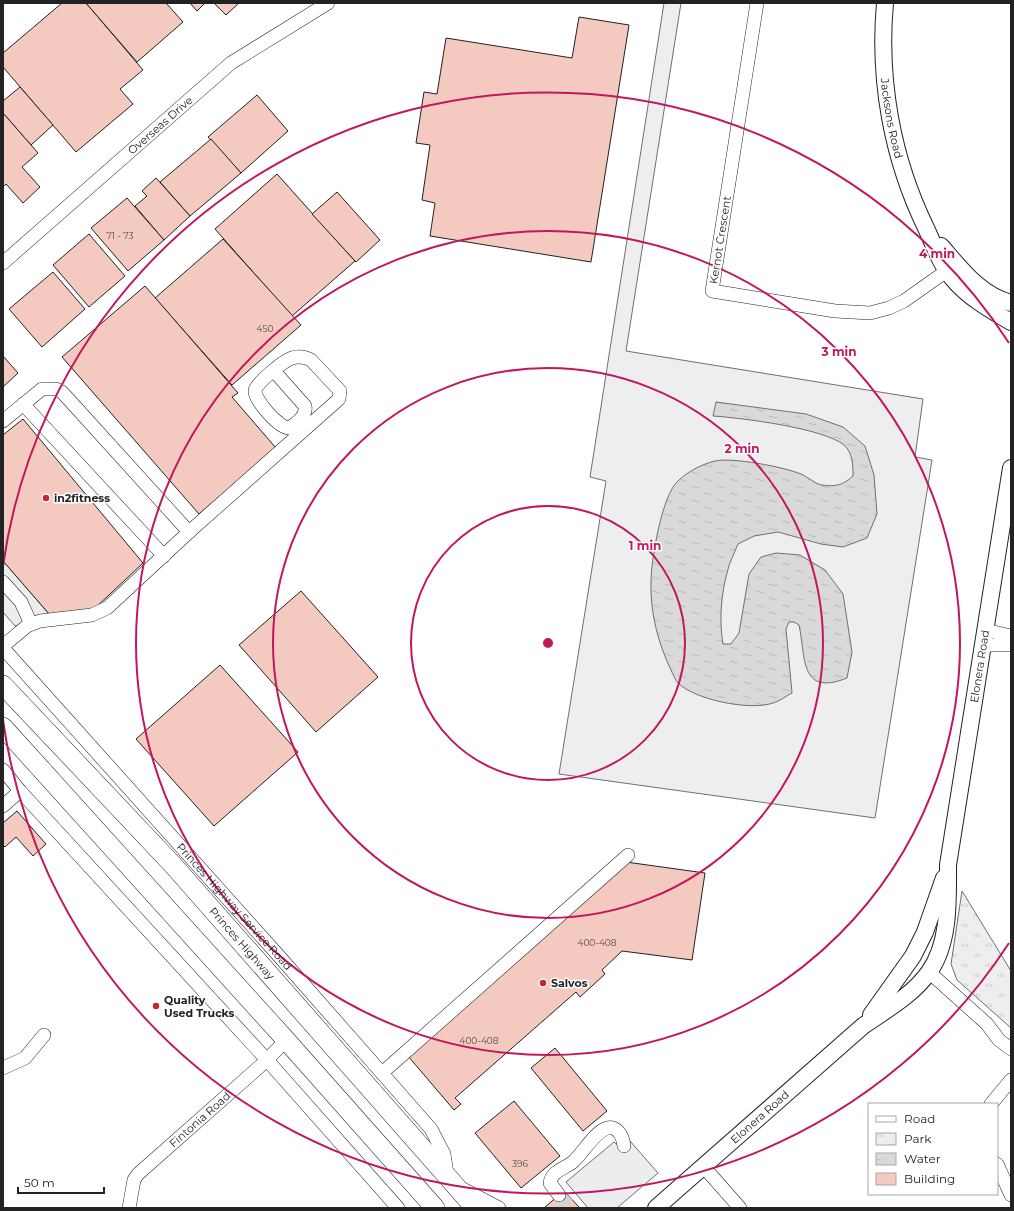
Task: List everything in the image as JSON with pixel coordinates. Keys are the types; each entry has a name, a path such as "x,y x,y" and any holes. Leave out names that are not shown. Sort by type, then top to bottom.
{"highway":[{"name":"Princes Highway","path":"3,685 173,865 452,1180 475,1208"},
{"path":"3,727 286,1040 432,1206"}],"main road":[{"name":"Jacksons Road","path":"885,3 883,60 890,120 908,186 917,212 926,228 939,258 984,290 1011,303"},
{"name":"Jacksons Road","path":"951,267 965,292 991,311 1011,322"},
{"name":"Elonera Road","path":"656,1208 863,1026 898,1002 929,972 939,951 944,932 948,900 948,865 1011,474"},
{"name":"Elonera Road","path":"863,1026 913,956 920,942 948,865"},
{"path":"887,994 916,973 929,972 924,962 920,942"}],"street":[{"name":"Overseas Drive","path":"3,263 231,64 328,3"},
{"name":"Kernot Crescent","path":"756,3 712,291 835,311 870,312 889,308 904,300 951,267"},
{"path":"3,647 31,624 40,621 92,615 107,608 339,400 341,395 338,389 311,360 306,357 292,358 274,371"},
{"path":"3,421 42,389 56,389 62,392 190,532"},
{"path":"23,404 164,556"},
{"path":"3,582 21,602 31,624"},
{"path":"984,637 1011,636"},
{"path":"984,637 1011,645"},
{"name":"Princes Highway Service Road","path":"3,647 431,1129 444,1154 452,1180"},
{"path":"3,770 20,791 267,1060 398,1208"},
{"path":"3,806 20,791"},
{"path":"382,1073 628,855"},
{"path":"929,972 987,1024 1011,1040"},
{"path":"987,1024 999,1040 1011,1049"},
{"path":"3,1068 25,1058 44,1035"},
{"name":"Fintonia Road","path":"129,1208 134,1180 138,1174 267,1060 286,1040"},
{"path":"992,1103 1011,1080"},
{"path":"559,1195 550,1183 554,1173 568,1166 575,1160 598,1132 605,1128 617,1130 621,1134 624,1146"},
{"path":"703,1166 740,1208"},
{"path":"998,1166 1011,1195"},
{"path":"452,1180 499,1208"}],"green space":[{"path":"664,3 681,3 626,351 923,399 915,457 932,460 875,818 559,774 606,481 590,477"},
{"path":"962,891 1011,971 1011,1028 957,980 951,964"}],"shaded area":[{"path":"3,561 50,615 15,626 3,612"},
{"path":"630,1141 658,1173 617,1208 588,1208 566,1182 614,1142 623,1149"}],"water":[{"path":"716,402 806,414 843,427 865,446 874,475 877,514 867,538 843,547 821,544 778,532 754,536 738,544 729,566 723,590 721,617 723,644 731,644 739,633 749,574 761,557 776,553 800,555 825,570 843,594 852,652 847,678 831,682 820,682 813,678 808,671 805,661 799,625 794,622 789,622 786,629 792,693 781,700 763,705 738,705 710,699 686,689 678,683 674,677 662,649 653,616 651,593 655,544 662,513 672,488 678,481 700,466 710,462 733,460 771,466 793,471 814,482 827,486 839,485 853,476 853,464 847,448 834,439 782,425 713,416"}],"building":[{"path":"62,3 86,3 143,70 120,89 133,104 76,152 3,67 3,53"},
{"path":"86,3 166,3 183,22 137,62"},
{"path":"190,3 205,3 197,11"},
{"path":"214,3 239,3 226,15"},
{"path":"579,17 629,25 591,262 430,236 435,203 422,200 430,145 416,143 424,92 437,94 446,38 572,58"},
{"path":"20,87 53,125 31,145 3,113 3,101"},
{"path":"257,95 288,131 241,173 208,137"},
{"path":"3,113 38,153 22,167 40,187 23,203 6,184 3,187"},
{"path":"211,139 241,173 190,216 160,182"},
{"path":"277,174 355,261 292,316 215,229"},
{"path":"156,178 190,216 164,240 135,206 147,196 142,191"},
{"path":"337,192 380,240 356,262 312,214"},
{"path":"127,198 164,240 128,271 91,228"},
{"path":"89,234 125,276 89,307 53,265"},
{"path":"223,239 301,325 232,385 155,298"},
{"path":"53,272 85,309 42,347 9,309"},
{"path":"145,286 238,393 232,397 276,448 199,514 62,357"},
{"path":"3,356 18,373 3,387"},
{"name":"in2fitness","path":"23,419 143,563 94,609 50,615 3,561 3,435"},
{"path":"301,591 378,677 316,732 239,645"},
{"path":"220,665 298,752 214,826 136,739"},
{"path":"17,811 46,844 33,856 16,837 5,847 3,845 3,823"},
{"name":"Salvos","path":"626,862 705,873 692,960 622,951 602,970 605,974 580,997 576,992 455,1098 461,1104 454,1110 408,1056"},
{"path":"555,1048 607,1111 583,1131 531,1068"},
{"path":"514,1101 560,1156 521,1188 475,1133"},
{"path":"564,1191 580,1208 544,1208 559,1195"}],"tunnel":[{"path":"559,1195 571,1208"}],"place":[{"name":"in2fitness","path":"46,498"},
{"name":"Salvos","path":"543,983"},
{"name":"Quality Used Trucks","path":"156,1006"}]}
